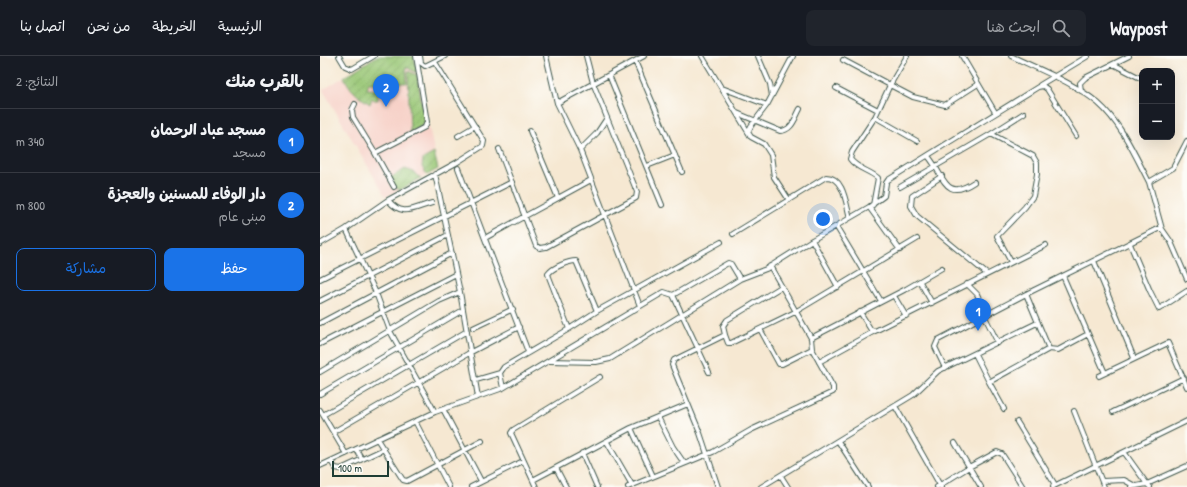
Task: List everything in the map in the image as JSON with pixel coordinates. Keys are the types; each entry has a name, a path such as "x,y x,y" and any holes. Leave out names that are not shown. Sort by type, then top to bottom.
{"street":[{"path":"339,56 345,66 352,69 374,56"},
{"path":"375,153 427,125 416,56"},
{"path":"420,56 423,65 427,66 445,56"},
{"path":"546,56 557,102 580,150 640,306"},
{"path":"499,149 536,246 540,248 546,247 633,200 637,195 593,83 586,56"},
{"path":"557,102 644,56"},
{"path":"702,56 748,132 753,139 764,144 771,155 774,177 789,200"},
{"path":"758,56 770,84 772,96"},
{"path":"748,132 767,105 793,56"},
{"path":"873,205 878,178 874,173 854,165 850,159 852,152 875,117 890,85 908,56"},
{"path":"962,56 995,112"},
{"path":"1011,56 1081,91 1098,103 1108,114 1134,151 1149,182 1162,229 1171,242 1187,279"},
{"path":"550,361 606,361 740,279 770,266 812,240 869,208 884,196 887,182 995,112 1088,56"},
{"path":"1081,91 1082,81 1129,56"},
{"path":"843,60 913,97 945,105 978,84"},
{"path":"635,61 682,172"},
{"path":"320,244 346,229 388,200 484,146 484,141 435,62"},
{"path":"1113,64 1139,77"},
{"path":"609,75 662,205"},
{"path":"1038,87 1043,86 1047,89 1076,136"},
{"path":"722,88 767,105"},
{"path":"836,88 878,110"},
{"path":"355,104 352,110 353,117 394,187"},
{"path":"737,113 780,131 787,130 800,109"},
{"path":"900,187 1024,113"},
{"path":"875,117 917,141"},
{"path":"580,150 596,133 607,118"},
{"path":"458,136 475,126"},
{"path":"530,131 558,198"},
{"path":"991,134 1033,156 1037,164 1037,174 1033,196 1025,207 997,236 1011,262"},
{"path":"1149,182 1173,168 1187,141"},
{"path":"647,166 675,155"},
{"path":"928,156 936,166 947,185 956,190 962,190 974,182"},
{"path":"458,168 528,352"},
{"path":"435,174 460,292 478,397"},
{"path":"942,176 912,196 910,202 912,210 924,222 948,240 987,274"},
{"path":"733,234 826,177 833,177 839,182 850,218"},
{"path":"485,238 591,180"},
{"path":"320,279 472,204 512,182"},
{"path":"388,200 395,209 404,211 432,203"},
{"path":"869,208 900,250"},
{"path":"836,226 881,300"},
{"path":"346,229 370,277 390,331 408,366 435,412"},
{"path":"944,368 935,347 938,340 1026,294 1094,262 1154,231 1162,229"},
{"path":"320,301 370,277 448,235"},
{"path":"781,287 726,320 723,326 724,335 728,343 731,343 795,312 917,239"},
{"path":"812,240 838,287"},
{"path":"476,380 500,373 504,367 597,311 721,242"},
{"path":"1130,244 1159,309 1187,291"},
{"path":"819,362 967,284 1046,245"},
{"path":"320,322 452,253"},
{"path":"569,329 548,274 551,270 572,261 576,261 597,311"},
{"path":"1094,262 1134,358"},
{"path":"673,295 728,263 732,265 740,279"},
{"path":"607,442 630,486 707,454 751,430 831,394 834,389 812,349 810,338 770,266"},
{"path":"810,338 881,300 894,296 942,268"},
{"path":"320,344 456,274"},
{"path":"1063,276 1105,373"},
{"path":"920,282 932,303"},
{"path":"967,284 977,294 983,308 984,315 998,343"},
{"path":"320,372 439,301 460,292"},
{"path":"320,466 435,412 502,388 550,361 664,292 673,295 709,372"},
{"path":"1026,294 1049,349"},
{"path":"894,296 906,316"},
{"path":"320,394 463,310"},
{"path":"473,328 513,310"},
{"path":"860,312 874,332"},
{"path":"761,487 913,395 944,368 1037,323"},
{"path":"334,432 471,352 519,327"},
{"path":"760,329 779,364 782,364 812,349"},
{"path":"323,415 467,331"},
{"path":"989,382 1049,349 1058,350 1088,334"},
{"path":"718,487 672,362 724,335"},
{"path":"1098,376 1168,343 1187,387"},
{"path":"975,354 1004,409"},
{"path":"500,373 502,388"},
{"path":"536,487 511,436 513,430 600,378"},
{"path":"1114,412 1184,378"},
{"path":"533,480 631,428 688,404"},
{"path":"895,406 940,486 995,452 1000,452 1023,487"},
{"path":"443,409 481,481"},
{"path":"320,410 346,454"},
{"path":"1074,411 1104,487"},
{"path":"658,417 673,447 684,463"},
{"path":"1017,422 1054,483 1053,486 1187,420"},
{"path":"415,421 450,487"},
{"path":"631,428 653,476"},
{"path":"377,439 405,481 482,441"},
{"path":"838,441 868,487"},
{"path":"955,443 981,487"},
{"path":"356,449 362,459"},
{"path":"330,461 335,468 339,469 384,449"},
{"path":"1124,452 1149,486"},
{"path":"582,453 597,487"},
{"path":"471,487 523,461"},
{"path":"1102,481 1124,480 1133,486 1149,486 1187,466"},
{"path":"556,468 566,487"},
{"path":"781,476 788,487"}],"shaded area":[{"path":"377,56 414,56 438,169 386,197 323,90"}],"green space":[{"path":"377,56 414,56 417,73 406,67 407,83 368,83 367,89 378,90 378,100 374,100 372,98 370,104 354,92 344,77"},
{"path":"408,71 417,75 425,122 421,127 410,132"},
{"path":"434,153 438,169 427,175 422,167 423,159"},
{"path":"405,169 414,172 421,178 400,190 396,188 390,178"}],"place":[{"name":"دار الوفاء للمسنين والعجزة","path":"386,107"},
{"name":"مسجد عباد الرحمان","path":"978,331"}]}
